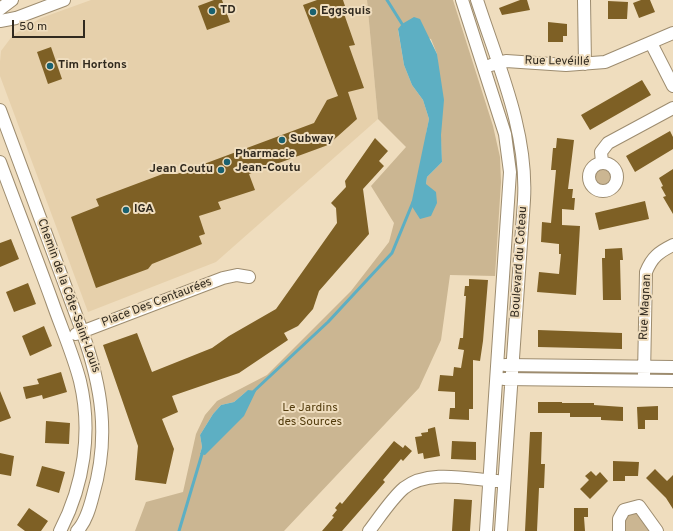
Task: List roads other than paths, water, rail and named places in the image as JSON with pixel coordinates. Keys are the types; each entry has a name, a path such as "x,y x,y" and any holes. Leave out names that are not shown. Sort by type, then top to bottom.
{"street":[{"path":"0,9 12,0"},
{"path":"0,21 16,18 64,0"},
{"name":"Boulevard du Coteau","path":"462,0 505,134 510,172 486,531"},
{"name":"Boulevard du Coteau","path":"477,0 518,129 525,174 501,531"},
{"path":"584,0 585,64"},
{"path":"0,30 16,18"},
{"name":"Rue Levéillé","path":"484,67 506,61 566,65 605,62 673,33"},
{"path":"652,43 673,86"},
{"path":"602,162 601,152 608,143 673,108"},
{"name":"Chemin de la Côte-Saint-Louis","path":"0,110 82,331 100,390 103,429 101,460 91,502 82,526 77,531"},
{"name":"Chemin de la Côte-Saint-Louis","path":"0,162 66,338 77,371 83,396 85,430 84,458 73,501 60,531"},
{"path":"18,211 35,205"},
{"name":"Rue Magnan","path":"644,381 646,272 650,260 658,252 673,245"},
{"name":"Place Des Centaurées","path":"66,338 223,278 237,276 249,277"},
{"path":"498,365 673,367"},
{"path":"496,379 673,381"},
{"path":"84,458 101,460"},
{"path":"369,531 403,489 414,482 437,477 504,482"},
{"path":"619,531 619,519 624,510 639,506 657,531"}],"water":[{"path":"414,17 420,19 437,54 444,100 441,135 442,162 427,177 426,184 436,192 437,203 431,216 420,219 411,205 429,119 423,100 412,85 404,65 398,29 402,24"},
{"path":"248,390 256,391 244,416 205,455 200,454 202,447 200,435 213,414 221,405 234,402"}],"waterway":[{"path":"387,0 404,27"},
{"path":"254,391 328,322 392,253 413,202"},
{"path":"179,531 202,454"}],"place":[{"name":"TD","path":"212,11"},
{"name":"Eggsquis","path":"313,12"},
{"name":"Tim Hortons","path":"50,66"},
{"name":"Subway","path":"282,140"},
{"name":"Pharmacie Jean-Coutu","path":"227,162"},
{"name":"Jean Coutu","path":"221,170"},
{"name":"IGA","path":"126,210"}],"park label":[{"name":"Le Jardins des Sources","path":"310,416"}]}
